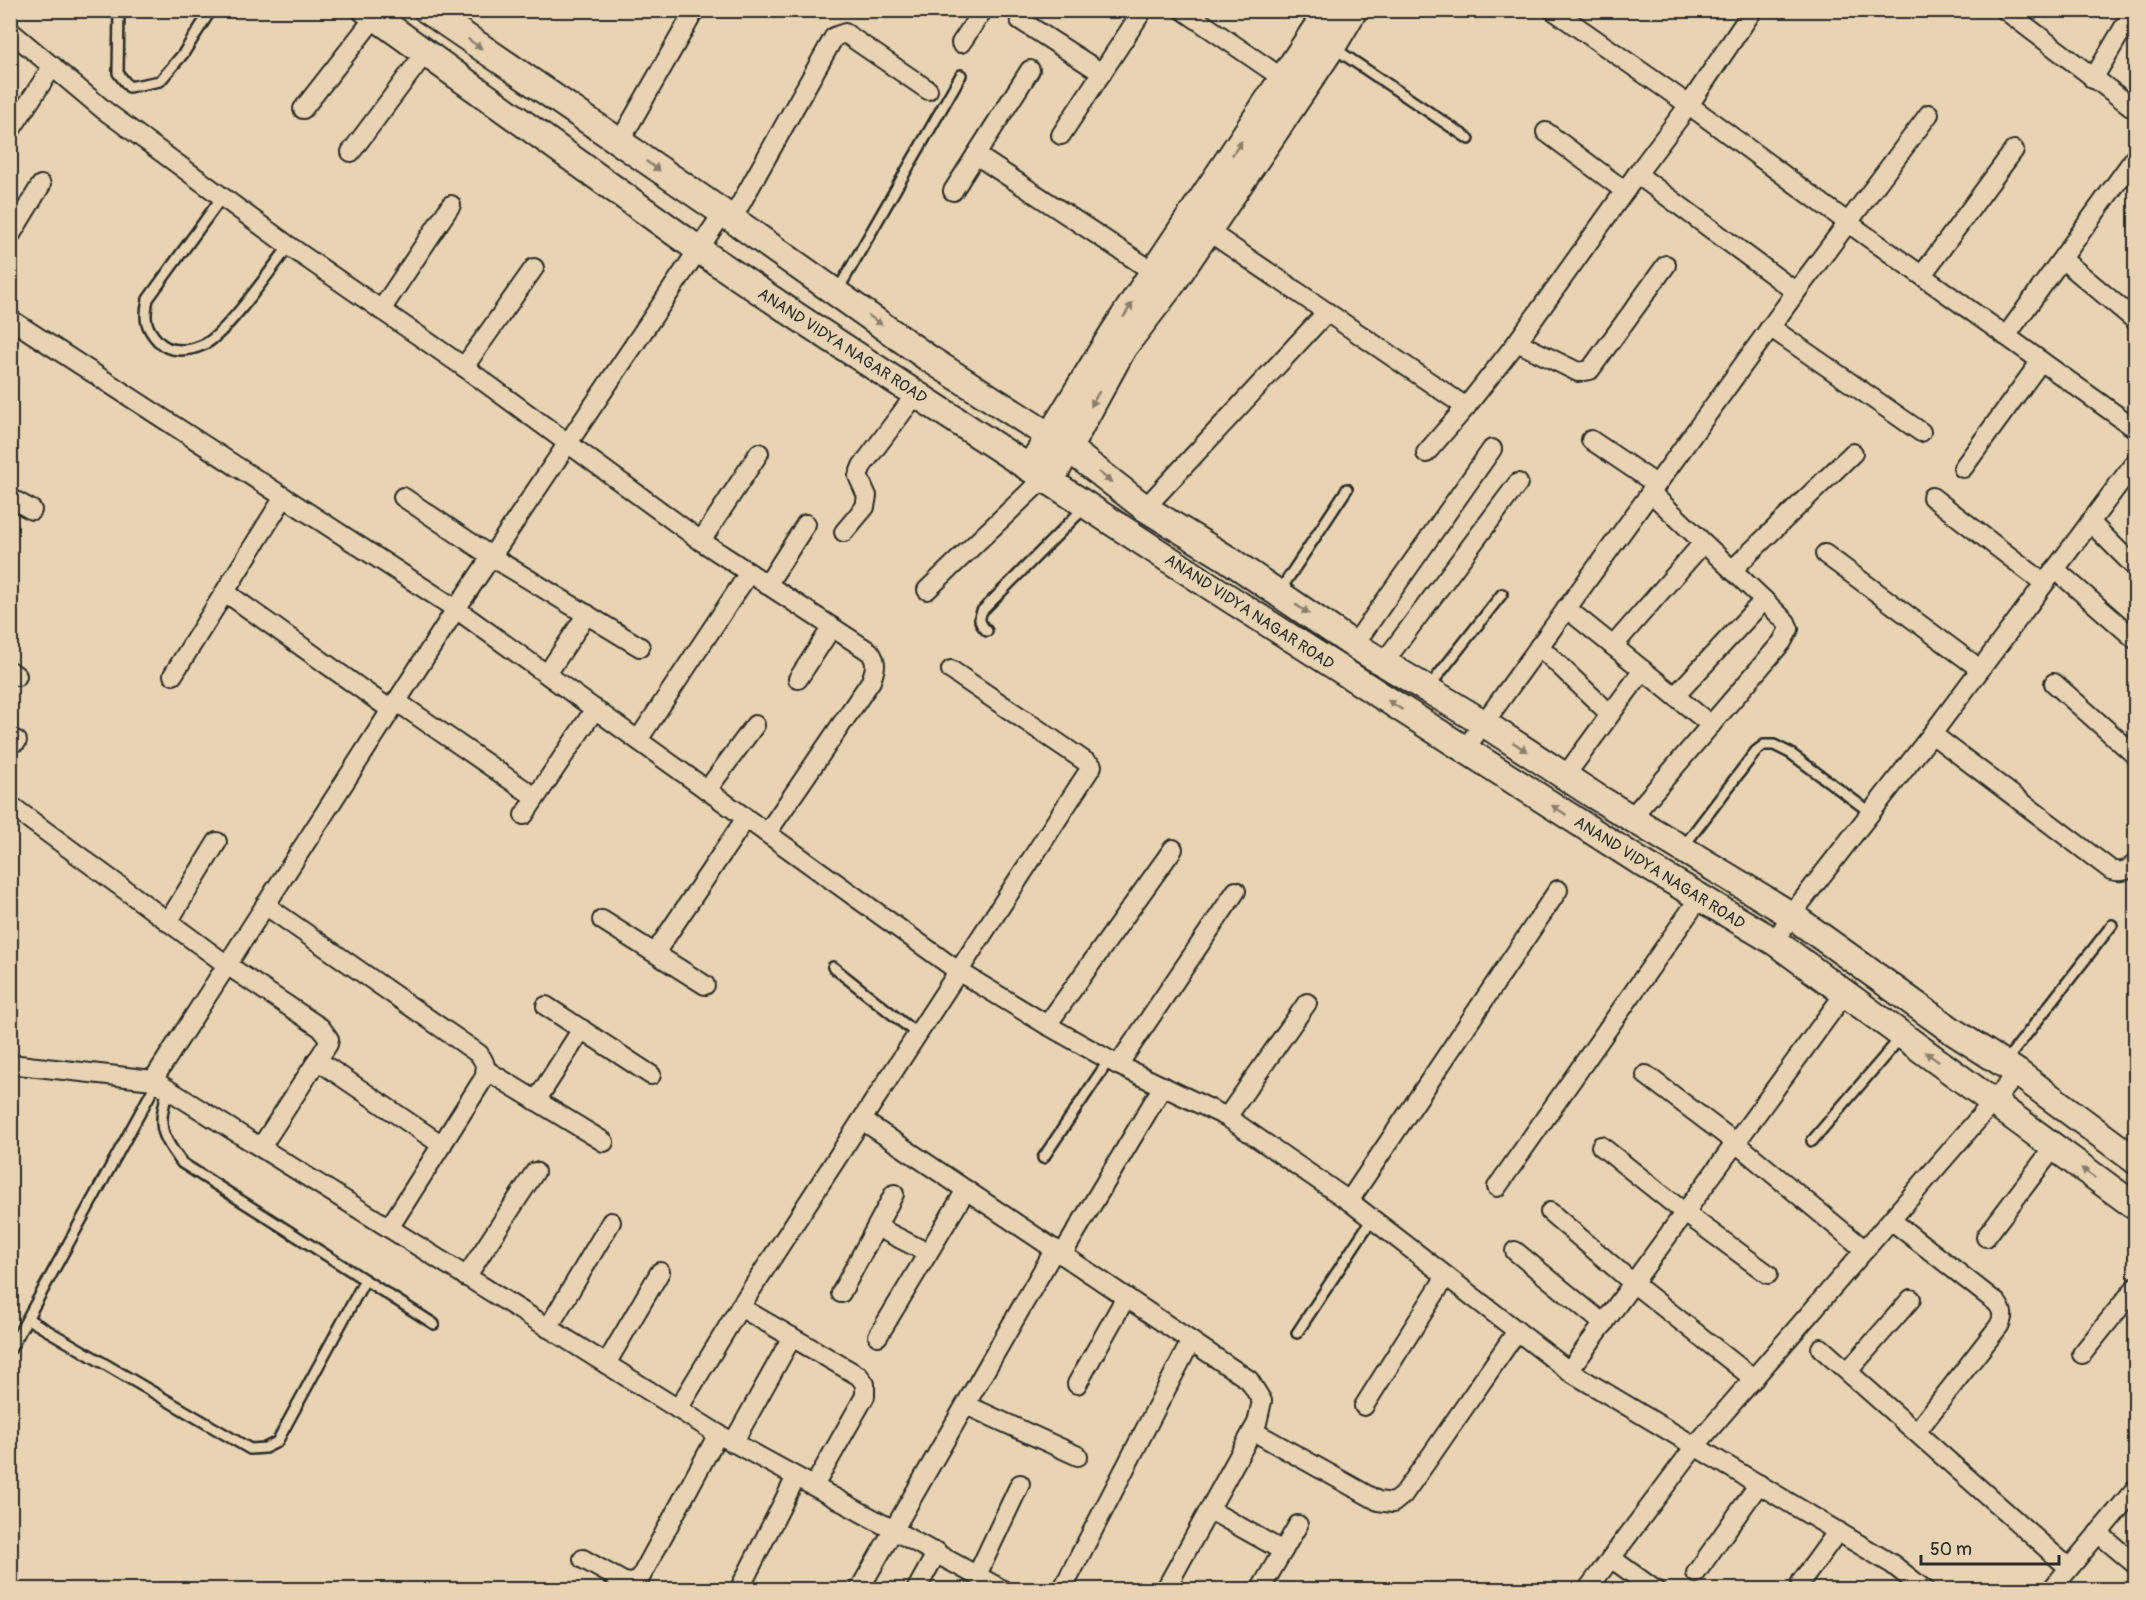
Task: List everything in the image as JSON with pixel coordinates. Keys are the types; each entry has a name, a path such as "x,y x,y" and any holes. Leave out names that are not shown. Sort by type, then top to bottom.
{"main road":[{"name":"ANAND VIDYA NAGAR ROAD","path":"427,10 837,292 928,358 1059,443 1145,508 1228,559 1354,645 1791,915 1954,1032 2011,1069 2136,1161"},
{"path":"1162,278 1208,231 1293,85 1328,10"},
{"path":"1041,476 1059,443 1123,348 1162,278 1293,85 1332,47 1354,10"},
{"name":"ANAND VIDYA NAGAR ROAD","path":"369,12 699,250 916,394 1639,861 1775,942 2136,1208"}],"street":[{"path":"619,143 695,10"},
{"path":"961,43 982,10"},
{"path":"1023,10 1019,15 1020,20 1102,73"},
{"path":"1061,135 1143,10"},
{"path":"1183,10 1293,85"},
{"path":"1426,453 1517,342 1636,174 1689,105 1753,10"},
{"path":"2005,10 2092,79 2136,110"},
{"path":"2092,79 2134,10"},
{"path":"1556,11 2136,429"},
{"path":"303,109 369,12"},
{"path":"10,31 104,110 222,197 569,442 701,541 870,652 876,660 871,681 767,833"},
{"path":"159,1084 226,965 456,609 699,250 727,216 834,37 844,33 928,90"},
{"path":"351,152 424,53"},
{"path":"10,131 53,66"},
{"path":"953,191 1030,70"},
{"path":"1465,749 1770,327 1929,114"},
{"path":"1546,132 1625,191"},
{"path":"1922,275 2014,150"},
{"path":"976,154 1162,278"},
{"path":"2006,336 2136,156"},
{"path":"1636,174 1796,292"},
{"path":"10,236 41,185"},
{"path":"381,310 451,205"},
{"path":"1208,231 1466,407"},
{"path":"2061,259 2136,321"},
{"path":"1517,342 1578,372 1590,370 1666,266"},
{"path":"464,367 534,268"},
{"path":"1145,508 1327,312"},
{"path":"10,319 456,609 958,971 1113,1062 1227,1117 1372,1218 1569,1371 1892,1564 1924,1590"},
{"path":"1770,327 1921,432"},
{"path":"1963,468 2041,361"},
{"path":"844,532 866,507 867,496 858,476 862,466 916,394"},
{"path":"1591,440 1653,488 1703,543 1764,600 1789,628 1787,636 1631,818"},
{"path":"1354,645 1491,449"},
{"path":"701,541 759,453"},
{"path":"1732,570 1854,453"},
{"path":"1775,942 1791,915 1932,734 2136,461"},
{"path":"927,590 1041,476"},
{"path":"1384,662 1518,483"},
{"path":"173,675 285,497"},
{"path":"403,497 492,557 640,647"},
{"path":"1932,497 2044,584"},
{"path":"10,498 32,510"},
{"path":"2090,522 2136,568"},
{"path":"767,585 807,524"},
{"path":"1613,646 1703,543"},
{"path":"1825,554 1980,669"},
{"path":"2055,568 2136,640"},
{"path":"638,740 749,573"},
{"path":"225,592 394,706 536,797"},
{"path":"1676,696 1764,600"},
{"path":"1566,608 1711,725"},
{"path":"547,674 587,614"},
{"path":"798,679 832,627"},
{"path":"1539,646 1610,714"},
{"path":"678,1409 740,1307 1092,766 951,670"},
{"path":"1565,776 1643,670"},
{"path":"2054,683 2136,756"},
{"path":"524,815 595,709"},
{"path":"707,790 755,724"},
{"path":"1932,734 2110,870 2119,872 2127,870 2136,863"},
{"path":"10,805 226,965 321,1028 329,1039 328,1044 261,1147"},
{"path":"655,953 746,818"},
{"path":"168,922 217,842"},
{"path":"1047,1025 1173,849"},
{"path":"1349,1201 1558,890"},
{"path":"1113,1062 1236,891"},
{"path":"1497,1187 1700,897"},
{"path":"265,905 479,1054 486,1070 604,1142"},
{"path":"602,920 705,985"},
{"path":"1569,1371 1845,993"},
{"path":"1227,1117 1307,1003"},
{"path":"546,1006 651,1075"},
{"path":"536,1101 582,1029"},
{"path":"317,1060 442,1145"},
{"path":"10,1064 159,1084 726,1438 1004,1590"},
{"path":"1587,1590 1696,1445 1993,1102 2011,1069"},
{"path":"389,1228 484,1078 486,1070"},
{"path":"1646,1075 1736,1143 1865,1250"},
{"path":"858,1590 1058,1252 1163,1086"},
{"path":"862,1120 1250,1380 1262,1401 1257,1423 1165,1590"},
{"path":"1600,1146 1768,1274"},
{"path":"1986,1237 2054,1147"},
{"path":"466,1276 535,1172"},
{"path":"878,1336 966,1190"},
{"path":"841,1293 894,1194"},
{"path":"1550,1212 1633,1283 1754,1379"},
{"path":"1891,1220 1997,1303 2003,1318 1917,1431"},
{"path":"548,1328 611,1222"},
{"path":"877,1227 928,1253"},
{"path":"1515,1251 1604,1324"},
{"path":"606,1364 660,1272"},
{"path":"1364,1406 1446,1276"},
{"path":"2082,1354 2136,1287"},
{"path":"1077,1384 1126,1297"},
{"path":"1848,1371 1911,1299"},
{"path":"740,1307 858,1376 865,1384 865,1396 814,1486"},
{"path":"1253,1431 1378,1501 1393,1503 1403,1494 1432,1455 1517,1331"},
{"path":"583,1559 624,1582 632,1583 639,1580 726,1438 792,1337"},
{"path":"1062,1590 1191,1341"},
{"path":"1821,1348 2069,1568"},
{"path":"966,1405 1078,1456"},
{"path":"739,1590 796,1477"},
{"path":"977,1575 1020,1484"},
{"path":"1696,1573 1759,1484"},
{"path":"2051,1590 2136,1488"},
{"path":"1210,1510 1283,1551"},
{"path":"1260,1590 1298,1525"},
{"path":"1801,1582 1838,1531"},
{"path":"2098,1533 2136,1565"},
{"path":"916,1590 937,1552"},
{"path":"1611,1558 1655,1590"}],"lane":[{"path":"119,10 118,73 129,87 160,81 183,54 211,10"},
{"path":"1332,47 1469,138"},
{"path":"837,292 961,75"},
{"path":"222,197 148,299 145,314 149,331 162,346 179,351 206,344 223,329 290,246"},
{"path":"1279,593 1347,489"},
{"path":"987,631 980,624 979,618 982,611 1086,505"},
{"path":"1428,689 1502,594"},
{"path":"1681,849 1756,751 1764,745 1774,745 1790,753 1871,813"},
{"path":"2011,1069 2112,925"},
{"path":"833,967 917,1034"},
{"path":"1812,1142 1902,1035"},
{"path":"1043,1158 1113,1062"},
{"path":"159,1084 162,1130 182,1163 434,1324"},
{"path":"10,1350 159,1084"},
{"path":"1297,1333 1372,1218"},
{"path":"28,1318 250,1449 265,1448 277,1442 365,1281"}]}
